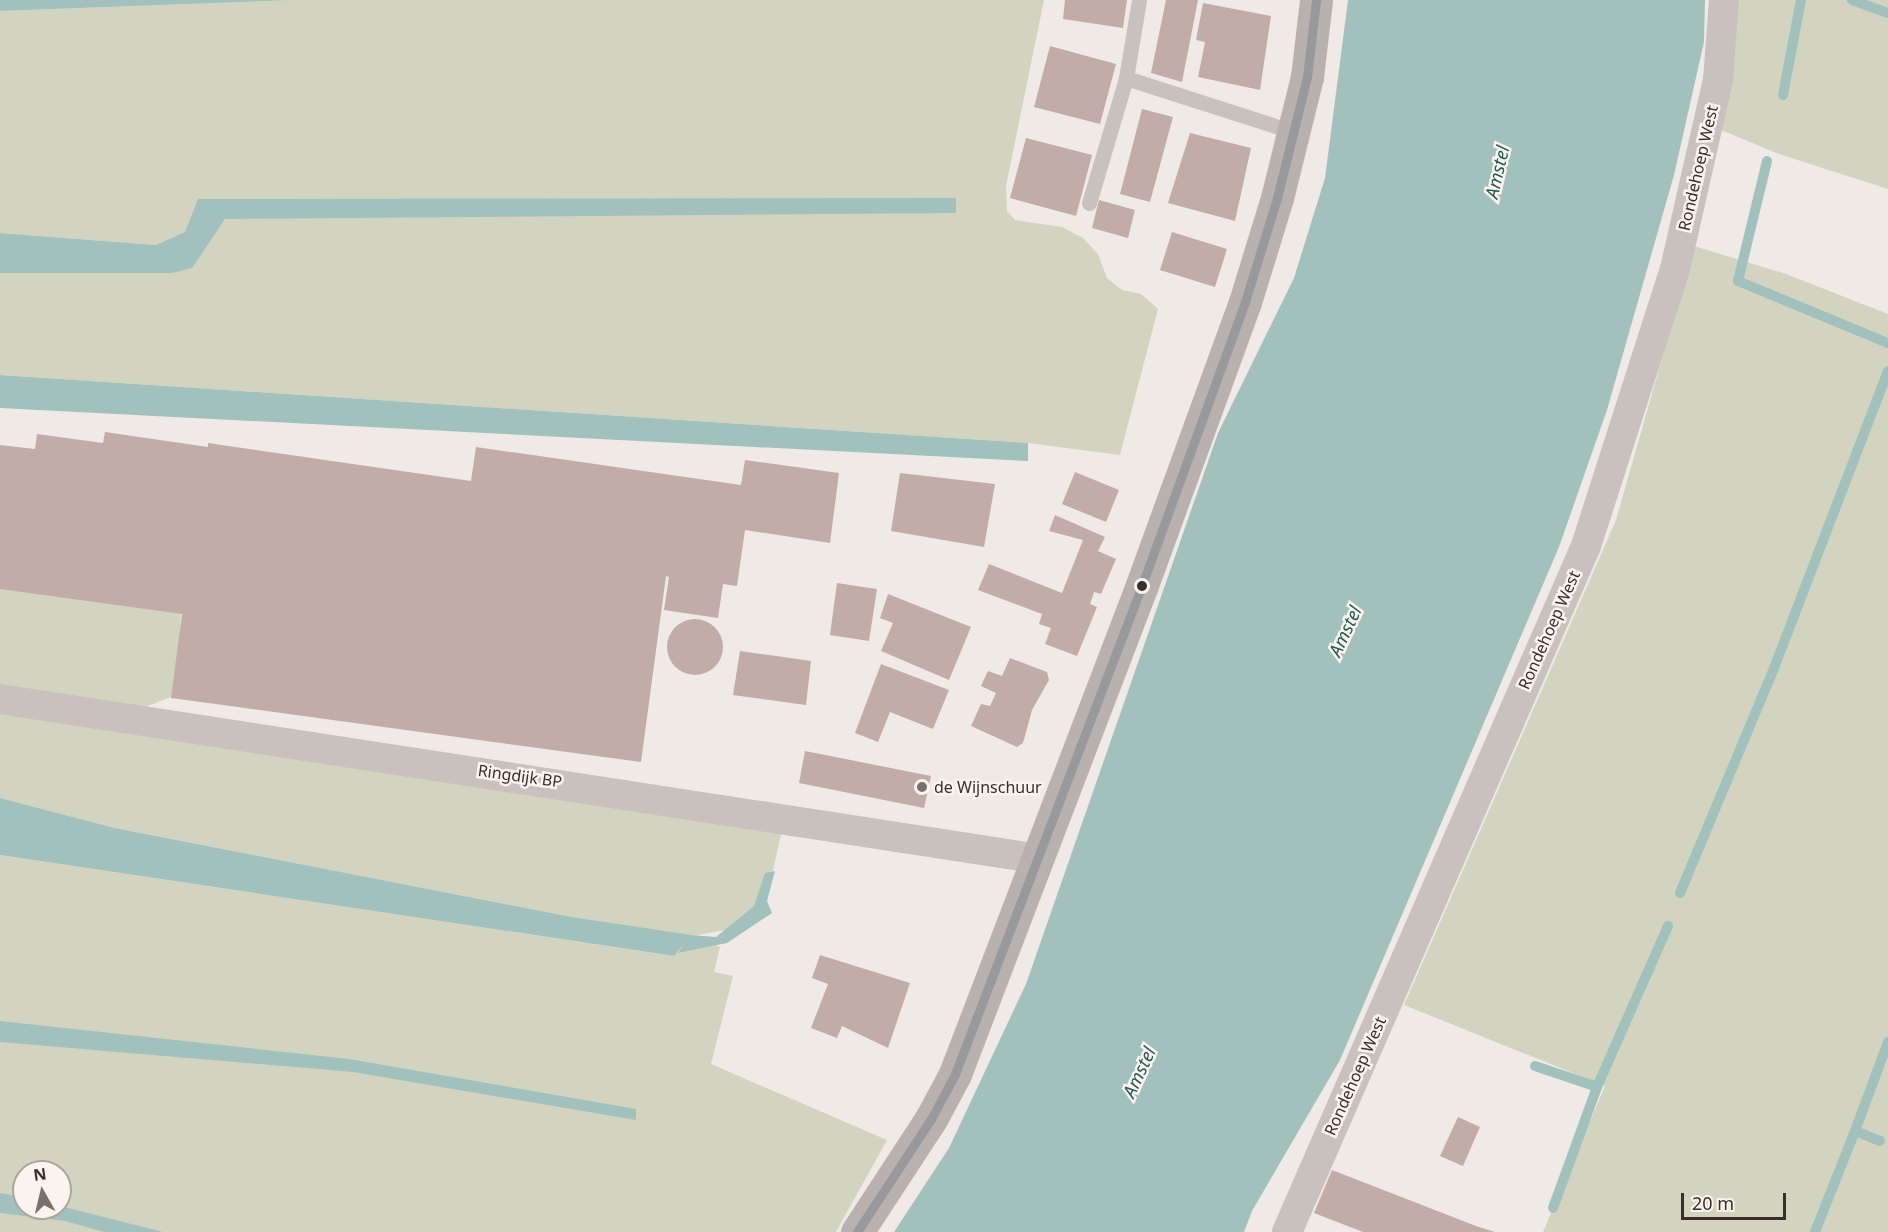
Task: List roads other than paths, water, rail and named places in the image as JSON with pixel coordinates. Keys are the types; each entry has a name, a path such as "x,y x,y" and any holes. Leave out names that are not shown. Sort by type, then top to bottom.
{"street":[{"path":"857,1232 932,1119 955,1074 1039,859 1245,302 1294,132 1307,76 1316,0"},
{"name":"Rondehoep West","path":"1287,1232 1586,546 1675,269 1718,80 1724,0"},
{"name":"Ringdijk BP","path":"0,699 1039,859"}],"lane":[{"path":"1089,203 1126,78 1139,0"},
{"path":"1126,78 1294,132"}],"water":[{"path":"0,0 295,0 0,11"},
{"name":"Amstel","path":"1348,0 1705,0 1704,42 1674,175 1607,410 1559,547 1340,1060 1252,1211 1244,1232 894,1232 949,1148 1026,984 1218,433 1294,278 1325,178"},
{"path":"956,198 956,213 225,219 192,268 172,273 0,273 0,233 156,245 185,232 198,199"},
{"path":"0,375 1028,443 1028,461 0,408"},
{"path":"0,798 115,828 572,917 691,935 716,937 754,906 765,873 775,871 767,901 772,913 727,943 678,953 685,942 674,956 0,855"},
{"path":"0,1021 349,1059 636,1109 636,1120 353,1072 0,1042"},
{"path":"0,1193 12,1195 12,1214 0,1213"},
{"path":"72,1209 163,1232 104,1232 57,1220 72,1220"}],"waterway":[{"path":"1783,95 1801,0"},
{"path":"1852,0 1888,13"},
{"path":"1767,161 1738,281 1888,343"},
{"path":"1680,893 1774,668 1888,371"},
{"path":"1535,1066 1597,1087 1668,926"},
{"path":"1880,1141 1855,1131 1888,1042"},
{"path":"1553,1208 1597,1087"},
{"path":"1815,1232 1855,1131"}],"place":[{"name":"de Wijnschuur","path":"922,787"}]}
